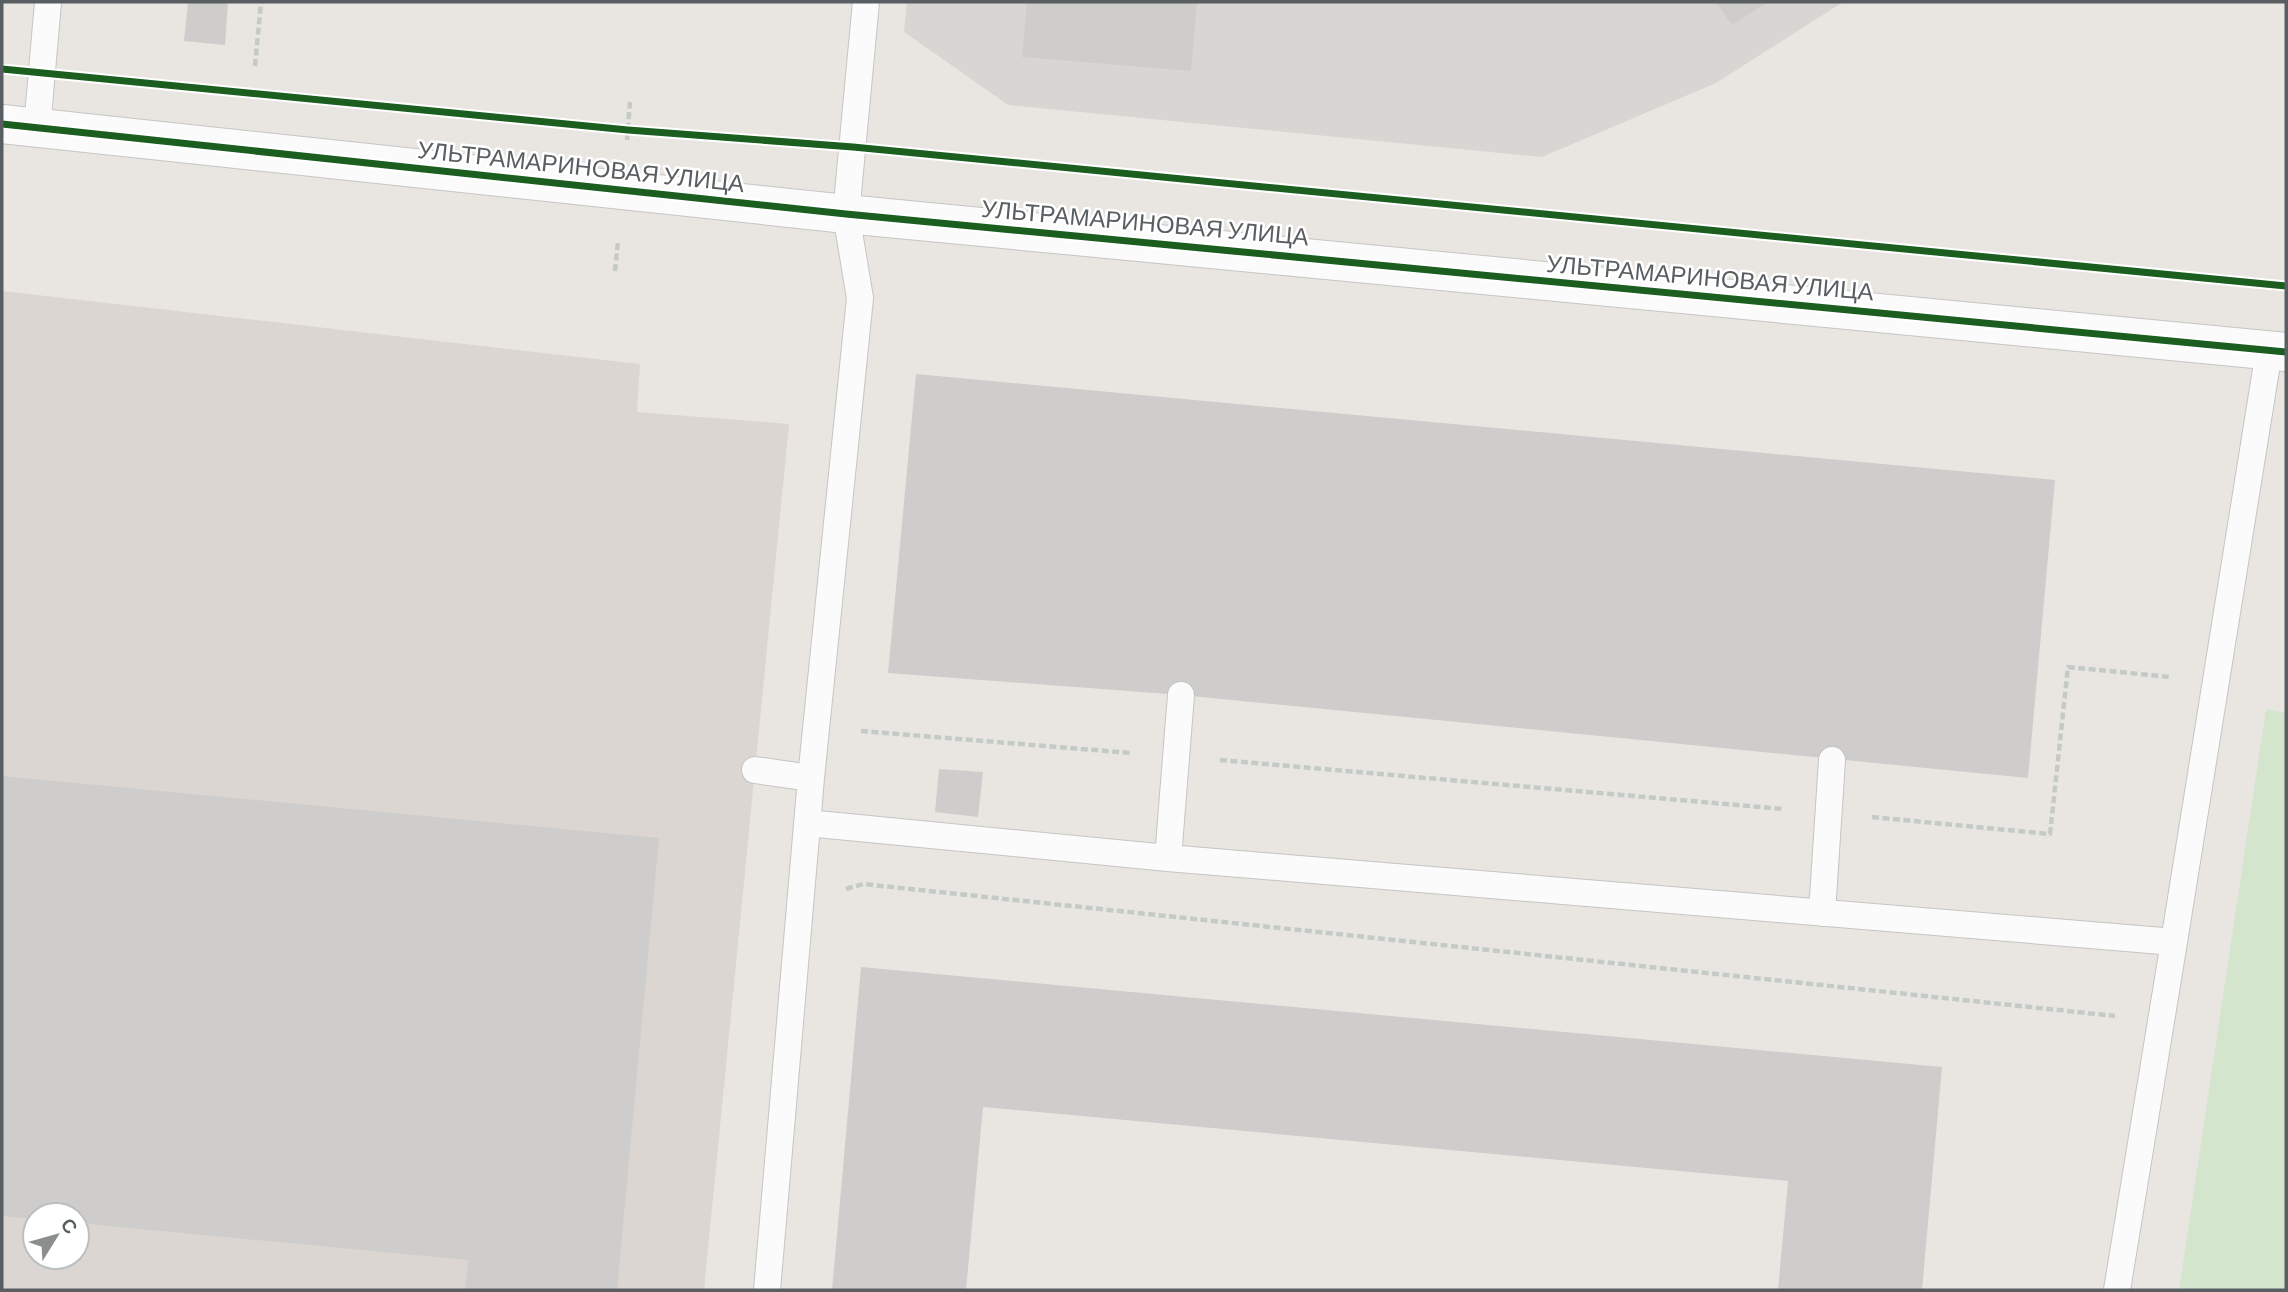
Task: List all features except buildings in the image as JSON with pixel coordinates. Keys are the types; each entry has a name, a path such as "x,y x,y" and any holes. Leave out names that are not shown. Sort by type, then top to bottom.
{"street":[{"name":"УЛЬТРАМАРИНОВАЯ УЛИЦА","path":"19,126 846,214 2278,351"}],"lane":[{"path":"19,126 48,2"},
{"path":"768,1290 811,778 860,298 846,214 866,2"},
{"path":"2117,1290 2174,942 2278,351"},
{"path":"1168,858 1181,695"},
{"path":"1822,913 1832,760"},
{"path":"755,770 811,778"},
{"path":"807,823 1168,858 2174,942"}],"path":[{"path":"255,66 261,2"},
{"path":"626,152 630,102"},
{"path":"614,128 641,131"},
{"path":"615,271 618,237"},
{"path":"856,731 2050,834 2068,667 2170,677"},
{"path":"841,891 863,884 2115,1016"}],"shaded area":[{"path":"907,2 1843,2 1716,83 1542,157 1008,105 904,32"},
{"path":"2,291 640,364 637,412 789,424 704,1290 2,1290"}],"green space":[{"path":"2266,709 2286,713 2286,1290 2179,1290"}],"cycle path":[{"path":"2,69 628,130 853,147 2286,286"},
{"path":"2,124 846,214 2286,352"}]}
